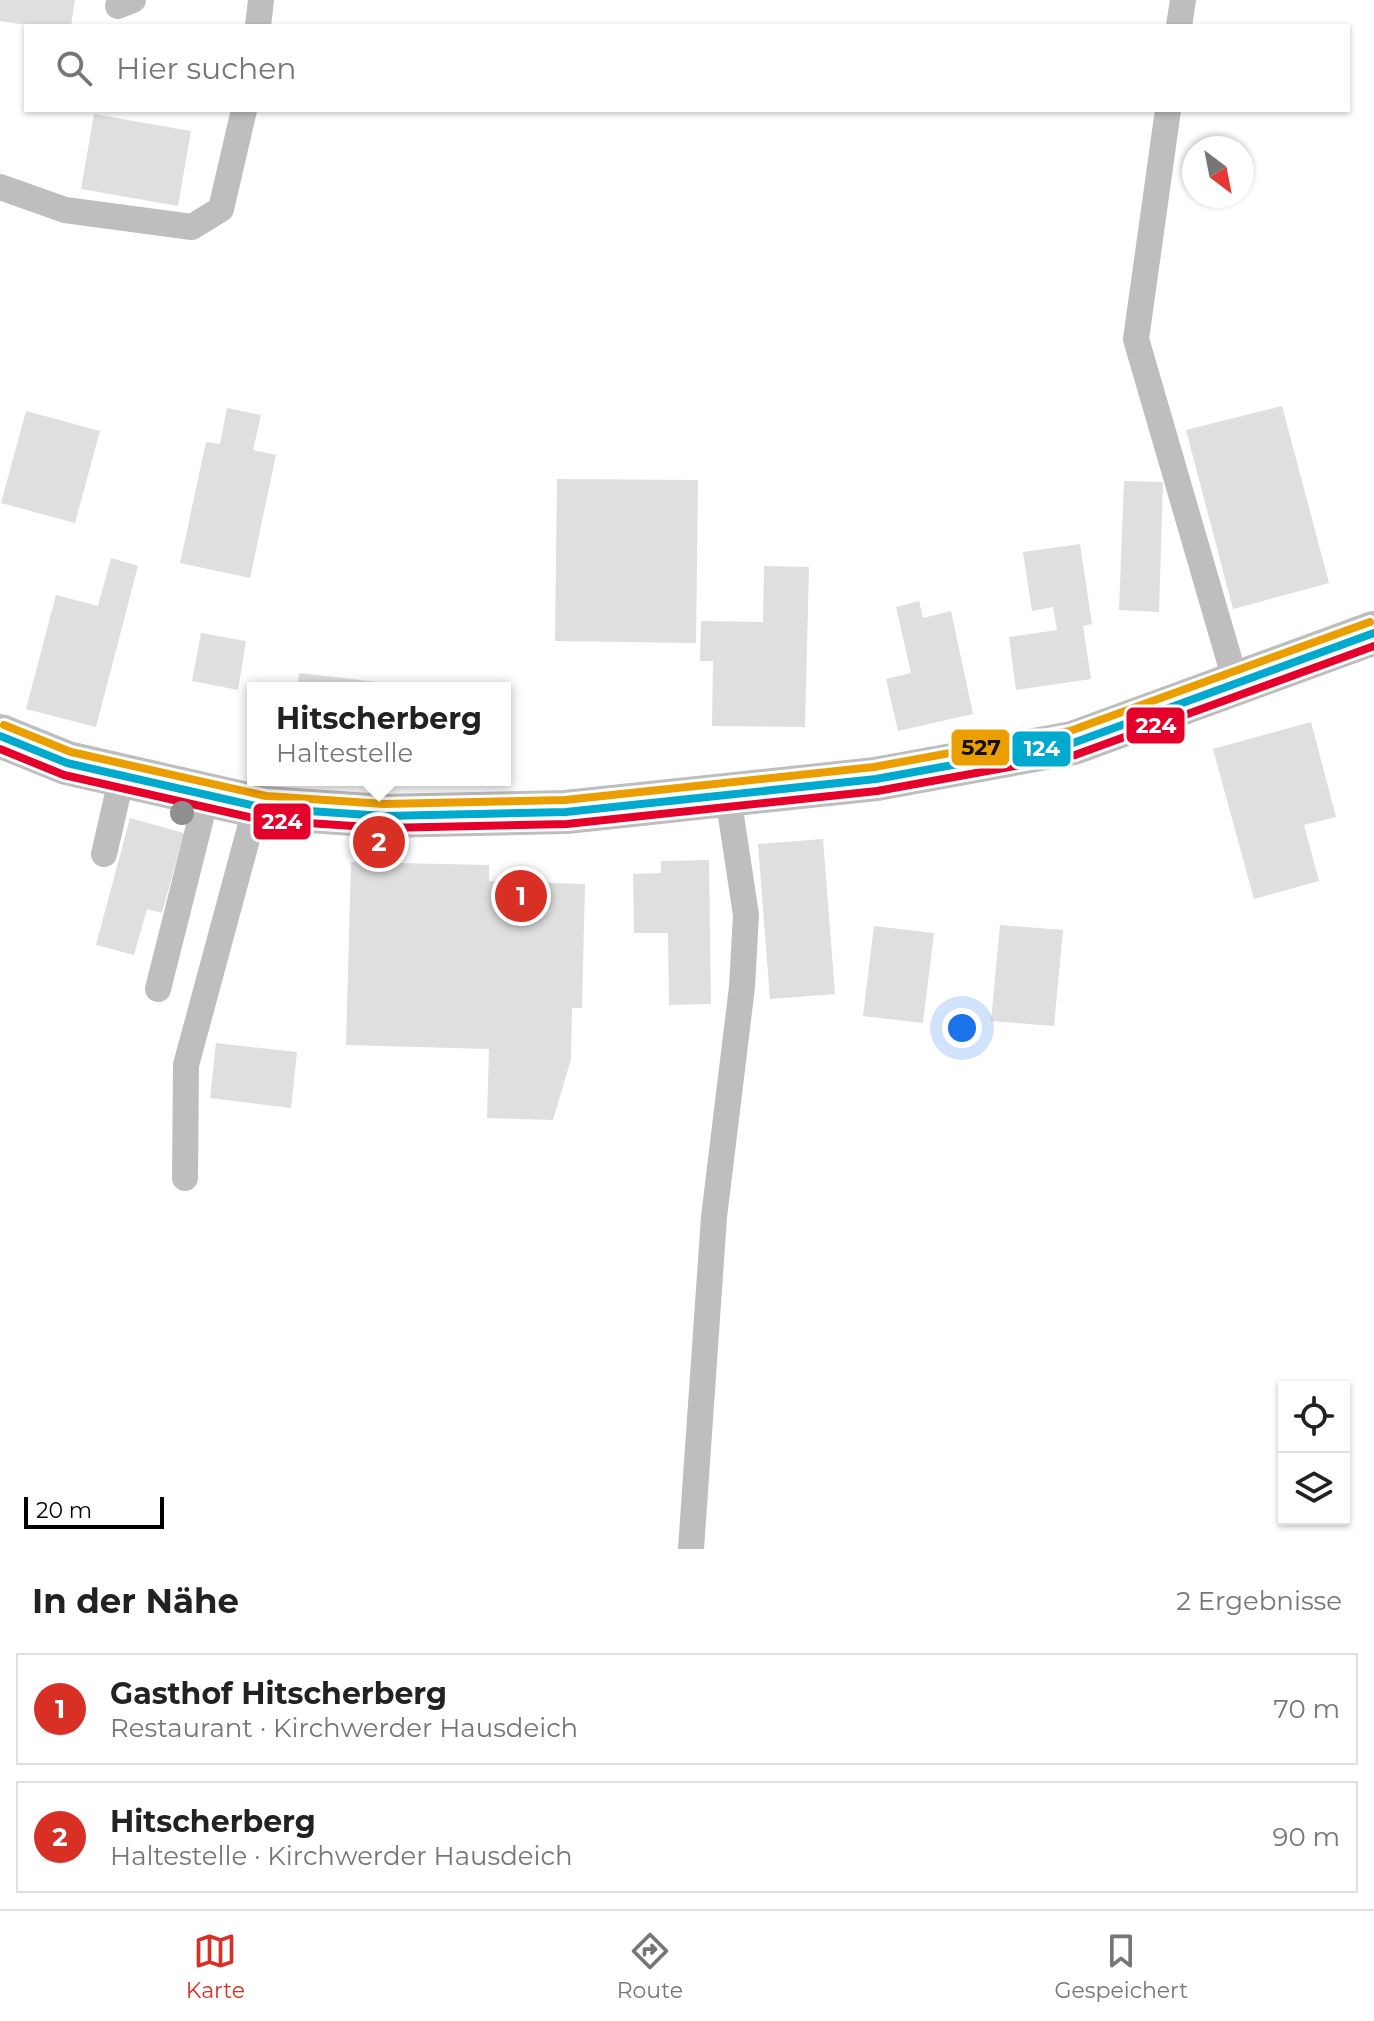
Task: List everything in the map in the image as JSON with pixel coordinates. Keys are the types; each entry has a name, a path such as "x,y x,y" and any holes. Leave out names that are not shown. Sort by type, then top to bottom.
{"street":[{"path":"0,736 67,763 256,806 399,816 566,812 876,779 1073,743 1374,633"}],"lane":[{"path":"258,24 261,0"},
{"path":"1179,24 1183,0"},
{"path":"0,187 65,210 192,227 221,209 244,112"},
{"path":"1168,112 1136,339 1236,683"},
{"path":"104,854 122,776"},
{"path":"158,989 207,794"},
{"path":"691,1549 714,1217 742,987 746,915 728,796"},
{"path":"185,1178 186,1065 256,806"}],"building":[{"path":"0,0 75,0 71,24 24,25 0,21"},
{"path":"94,114 191,131 178,206 81,189"},
{"path":"1282,406 1329,583 1233,609 1186,430"},
{"path":"227,408 261,415 253,450 276,455 250,578 180,563 206,442 220,444"},
{"path":"26,411 100,431 75,523 1,503"},
{"path":"557,479 698,480 696,643 555,641"},
{"path":"1124,481 1163,482 1159,612 1119,610"},
{"path":"1080,544 1092,624 1083,626 1091,679 1016,690 1009,637 1057,630 1053,607 1032,611 1023,552"},
{"path":"111,558 138,566 96,727 26,709 56,595 98,606"},
{"path":"764,566 809,567 805,727 712,726 713,661 700,661 701,621 763,622"},
{"path":"919,601 923,618 951,611 973,714 898,731 886,679 911,673 896,607"},
{"path":"201,633 246,641 238,690 192,681"},
{"path":"299,673 378,682 298,682"},
{"path":"1311,722 1336,817 1304,825 1319,881 1254,899 1213,749"},
{"path":"130,818 184,833 162,913 147,909 134,955 96,945"},
{"path":"823,839 835,994 770,999 758,844"},
{"path":"709,860 711,1004 669,1005 668,933 634,933 633,874 661,873 661,861"},
{"path":"351,862 489,865 489,881 585,884 582,1008 572,1008 571,1059 553,1120 487,1118 489,1049 346,1045"},
{"path":"1000,925 1063,930 1054,1026 991,1021"},
{"path":"874,926 934,933 923,1023 863,1016"},
{"path":"216,1043 297,1052 291,1108 210,1098"}],"transit line":[{"name":"527","path":"4,725 71,752 266,796 384,804 565,800 874,767 1070,731 1370,622"},
{"name":"124","path":"0,736 67,763 264,808 384,816 566,812 876,779 1073,743 1374,633"},
{"name":"224","path":"0,749 64,775 262,820 384,828 567,824 877,791 1075,755 1374,646"}],"place":[{"name":"Hitscherberg","path":"379,842"},
{"name":"Gasthof Hitscherberg","path":"521,896"}]}
